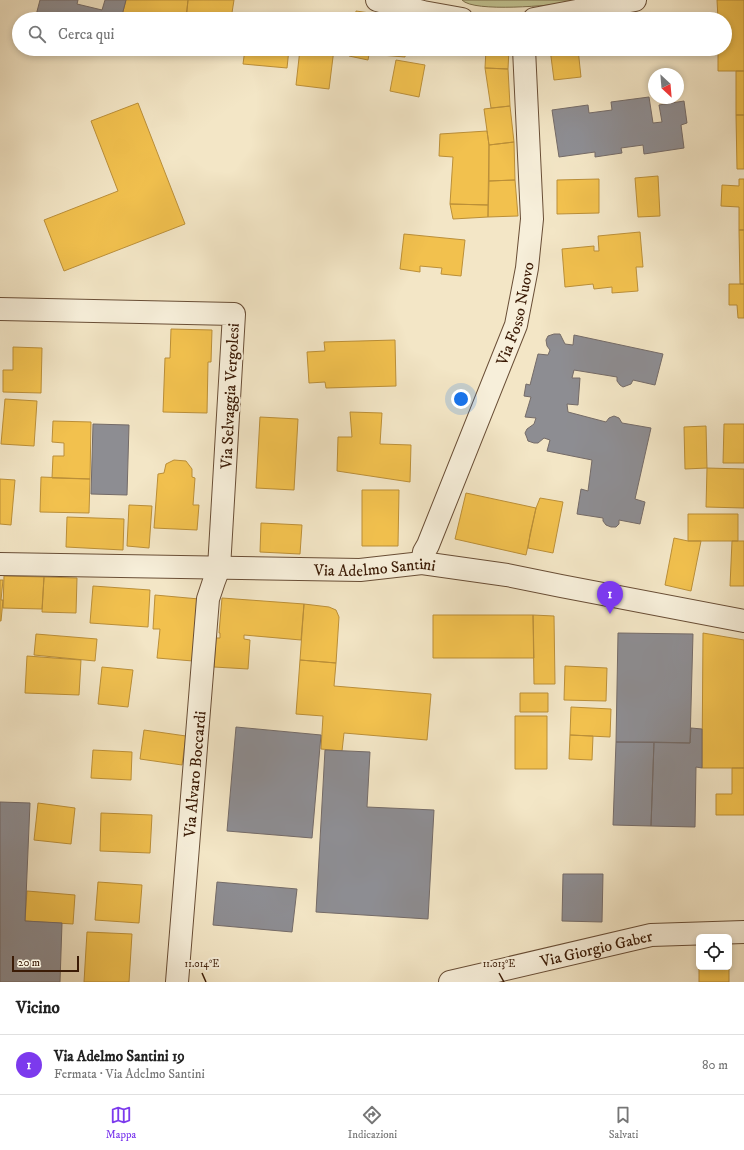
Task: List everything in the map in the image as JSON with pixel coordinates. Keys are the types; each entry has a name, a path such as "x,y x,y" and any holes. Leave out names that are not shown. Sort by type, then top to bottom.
{"street":[{"path":"377,0 423,12"},
{"path":"571,12 635,0"},
{"name":"Via Fosso Nuovo","path":"422,563 424,552 516,325 528,268 532,219 524,56"},
{"name":"Via Selvaggia Vergolesi","path":"0,309 234,314 219,568"},
{"name":"Via Adelmo Santini","path":"0,564 360,570 422,563 507,574 561,586 744,621"},
{"name":"Via Alvaro Boccardi","path":"177,982 208,599 219,568"},
{"name":"Via Giorgio Gaber","path":"450,982 651,935 744,932"}],"green space":[{"path":"462,0 571,0 571,3 497,7 469,4"}],"building: Abitazioni":[{"path":"126,0 188,0 187,12 123,12"},
{"path":"188,0 234,0 232,12 187,12"},
{"path":"717,0 744,0 744,71 718,71 718,56 732,56 732,12 718,12"},
{"path":"244,56 288,56 287,68 243,64"},
{"path":"299,56 333,56 329,89 296,85"},
{"path":"349,56 369,56 368,60"},
{"path":"486,56 509,56 508,69 485,68"},
{"path":"551,56 579,56 581,77 554,80"},
{"path":"396,60 425,65 419,97 390,91"},
{"path":"485,68 508,69 510,106 491,108"},
{"path":"736,71 744,71 744,115 736,115"},
{"path":"138,103 185,224 64,271 44,220 118,191 91,121"},
{"path":"510,106 514,142 489,145 484,109"},
{"path":"736,115 744,115 744,169 737,169"},
{"path":"487,131 489,145 488,205 450,204 453,157 439,156 440,134"},
{"path":"514,142 515,180 489,181 489,145"},
{"path":"658,176 660,216 638,217 635,178"},
{"path":"599,179 599,213 557,214 557,180"},
{"path":"739,179 744,179 744,230 739,230 739,207 721,206 722,185 739,186"},
{"path":"515,180 518,216 488,217 489,181"},
{"path":"450,204 488,205 488,217 453,219"},
{"path":"739,230 744,230 744,284 740,284"},
{"path":"640,232 643,267 636,267 638,291 612,293 612,287 594,289 593,284 565,287 562,249 594,246 594,251 599,251 598,236"},
{"path":"404,234 465,240 461,276 441,274 442,268 420,266 420,272 400,269"},
{"path":"729,284 744,284 744,318 738,318 737,305 729,305"},
{"path":"171,329 212,330 211,362 208,362 207,413 163,412 165,358 170,358"},
{"path":"395,340 396,386 326,388 325,382 309,383 307,352 325,351 324,342"},
{"path":"13,347 42,348 41,393 3,392 3,370 13,370"},
{"path":"5,399 37,401 34,446 1,444"},
{"path":"350,412 382,413 380,444 411,445 410,482 337,471 338,437 352,437"},
{"path":"260,417 298,419 294,490 256,488"},
{"path":"53,421 91,422 90,479 52,478 53,456 64,456 64,443 52,442"},
{"path":"724,424 744,424 744,463 723,463"},
{"path":"706,426 707,468 685,469 684,427"},
{"path":"174,460 186,461 192,469 192,477 195,478 193,505 199,505 197,530 154,528 158,474 164,473 166,464"},
{"path":"707,468 744,469 744,508 706,507"},
{"path":"41,477 90,479 89,513 40,512"},
{"path":"0,479 15,480 11,525 0,524"},
{"path":"362,490 399,490 398,546 362,546"},
{"path":"466,493 536,508 526,555 455,539"},
{"path":"540,498 563,502 553,553 528,548 536,508"},
{"path":"129,505 152,506 149,548 127,546"},
{"path":"688,514 738,514 738,541 688,541"},
{"path":"67,517 124,519 123,550 66,547"},
{"path":"261,523 302,525 300,554 260,552"},
{"path":"674,538 688,541 701,541 691,591 665,585"},
{"path":"732,541 744,541 744,586 730,586"},
{"path":"4,576 44,577 42,609 3,608"},
{"path":"44,577 77,578 76,613 42,612"},
{"path":"0,580 3,580 1,621 0,621"},
{"path":"93,586 150,590 148,627 90,623"},
{"path":"155,595 199,599 193,661 157,658 160,629 153,629"},
{"path":"222,598 304,604 301,640 244,635 244,639 250,640 248,669 214,667 216,638 220,638 219,633"},
{"path":"304,604 329,607 336,610 339,617 336,663 300,660"},
{"path":"433,615 533,615 534,658 433,658"},
{"path":"533,615 554,616 555,684 534,684"},
{"path":"703,633 744,640 744,768 702,768"},
{"path":"36,634 97,639 95,661 34,655"},
{"path":"27,656 81,660 79,695 25,693"},
{"path":"300,660 336,663 334,686 431,694 427,740 344,733 342,751 321,749 323,716 296,714"},
{"path":"565,666 607,668 606,701 564,700"},
{"path":"102,667 133,670 128,707 98,704"},
{"path":"520,693 548,693 548,712 520,712"},
{"path":"571,707 611,709 610,737 570,735"},
{"path":"515,716 547,716 547,769 515,769"},
{"path":"144,730 186,736 182,765 140,759"},
{"path":"570,735 593,736 592,760 569,759"},
{"path":"93,750 132,752 131,780 91,778"},
{"path":"732,768 744,768 744,815 716,815 716,794 732,794"},
{"path":"38,803 75,808 71,844 34,840"},
{"path":"101,813 152,815 150,853 100,851"},
{"path":"98,882 142,885 139,923 95,920"},
{"path":"27,891 75,895 73,924 25,921"},
{"path":"87,932 132,934 129,982 84,982"},
{"path":"699,970 729,970 729,982 699,982"}],"building: Industria":[{"path":"40,0 78,0 77,4 102,10 105,0 126,0 123,12 37,12"},
{"path":"648,97 648,104 650,104 653,123 662,122 659,105 684,104 684,101 687,123 681,125 684,148 644,154 643,145 621,148 622,153 595,157 595,152 559,157 552,110 588,105 589,113 612,110 611,102"},
{"path":"560,334 565,344 573,345 574,335 663,354 655,385 633,380 631,384 623,387 617,381 617,377 574,370 572,378 580,378 578,405 567,404 568,412 606,422 609,418 614,416 619,418 622,423 651,428 635,499 645,502 640,524 619,520 619,524 616,527 611,527 606,525 603,518 577,514 581,489 588,491 592,460 547,451 550,440 544,438 538,443 528,441 525,433 527,429 534,424 536,418 525,417 531,397 524,396 526,384 530,385 538,354 548,355 550,350 547,346 546,340 548,336"},
{"path":"93,424 129,425 127,495 91,494"},
{"path":"618,633 693,634 690,743 616,742"},
{"path":"236,727 321,735 312,838 227,831"},
{"path":"691,728 702,729 702,768 696,767 695,827 651,826 654,742 690,743"},
{"path":"616,742 654,742 651,826 613,825"},
{"path":"325,750 370,752 367,807 434,810 428,919 316,912"},
{"path":"0,802 30,803 25,921 62,923 60,982 0,982"},
{"path":"563,874 603,874 602,922 562,921"},
{"path":"217,882 297,889 292,932 213,925"}],"place":[{"name":"Via Adelmo Santini 19","path":"610,614"}]}
